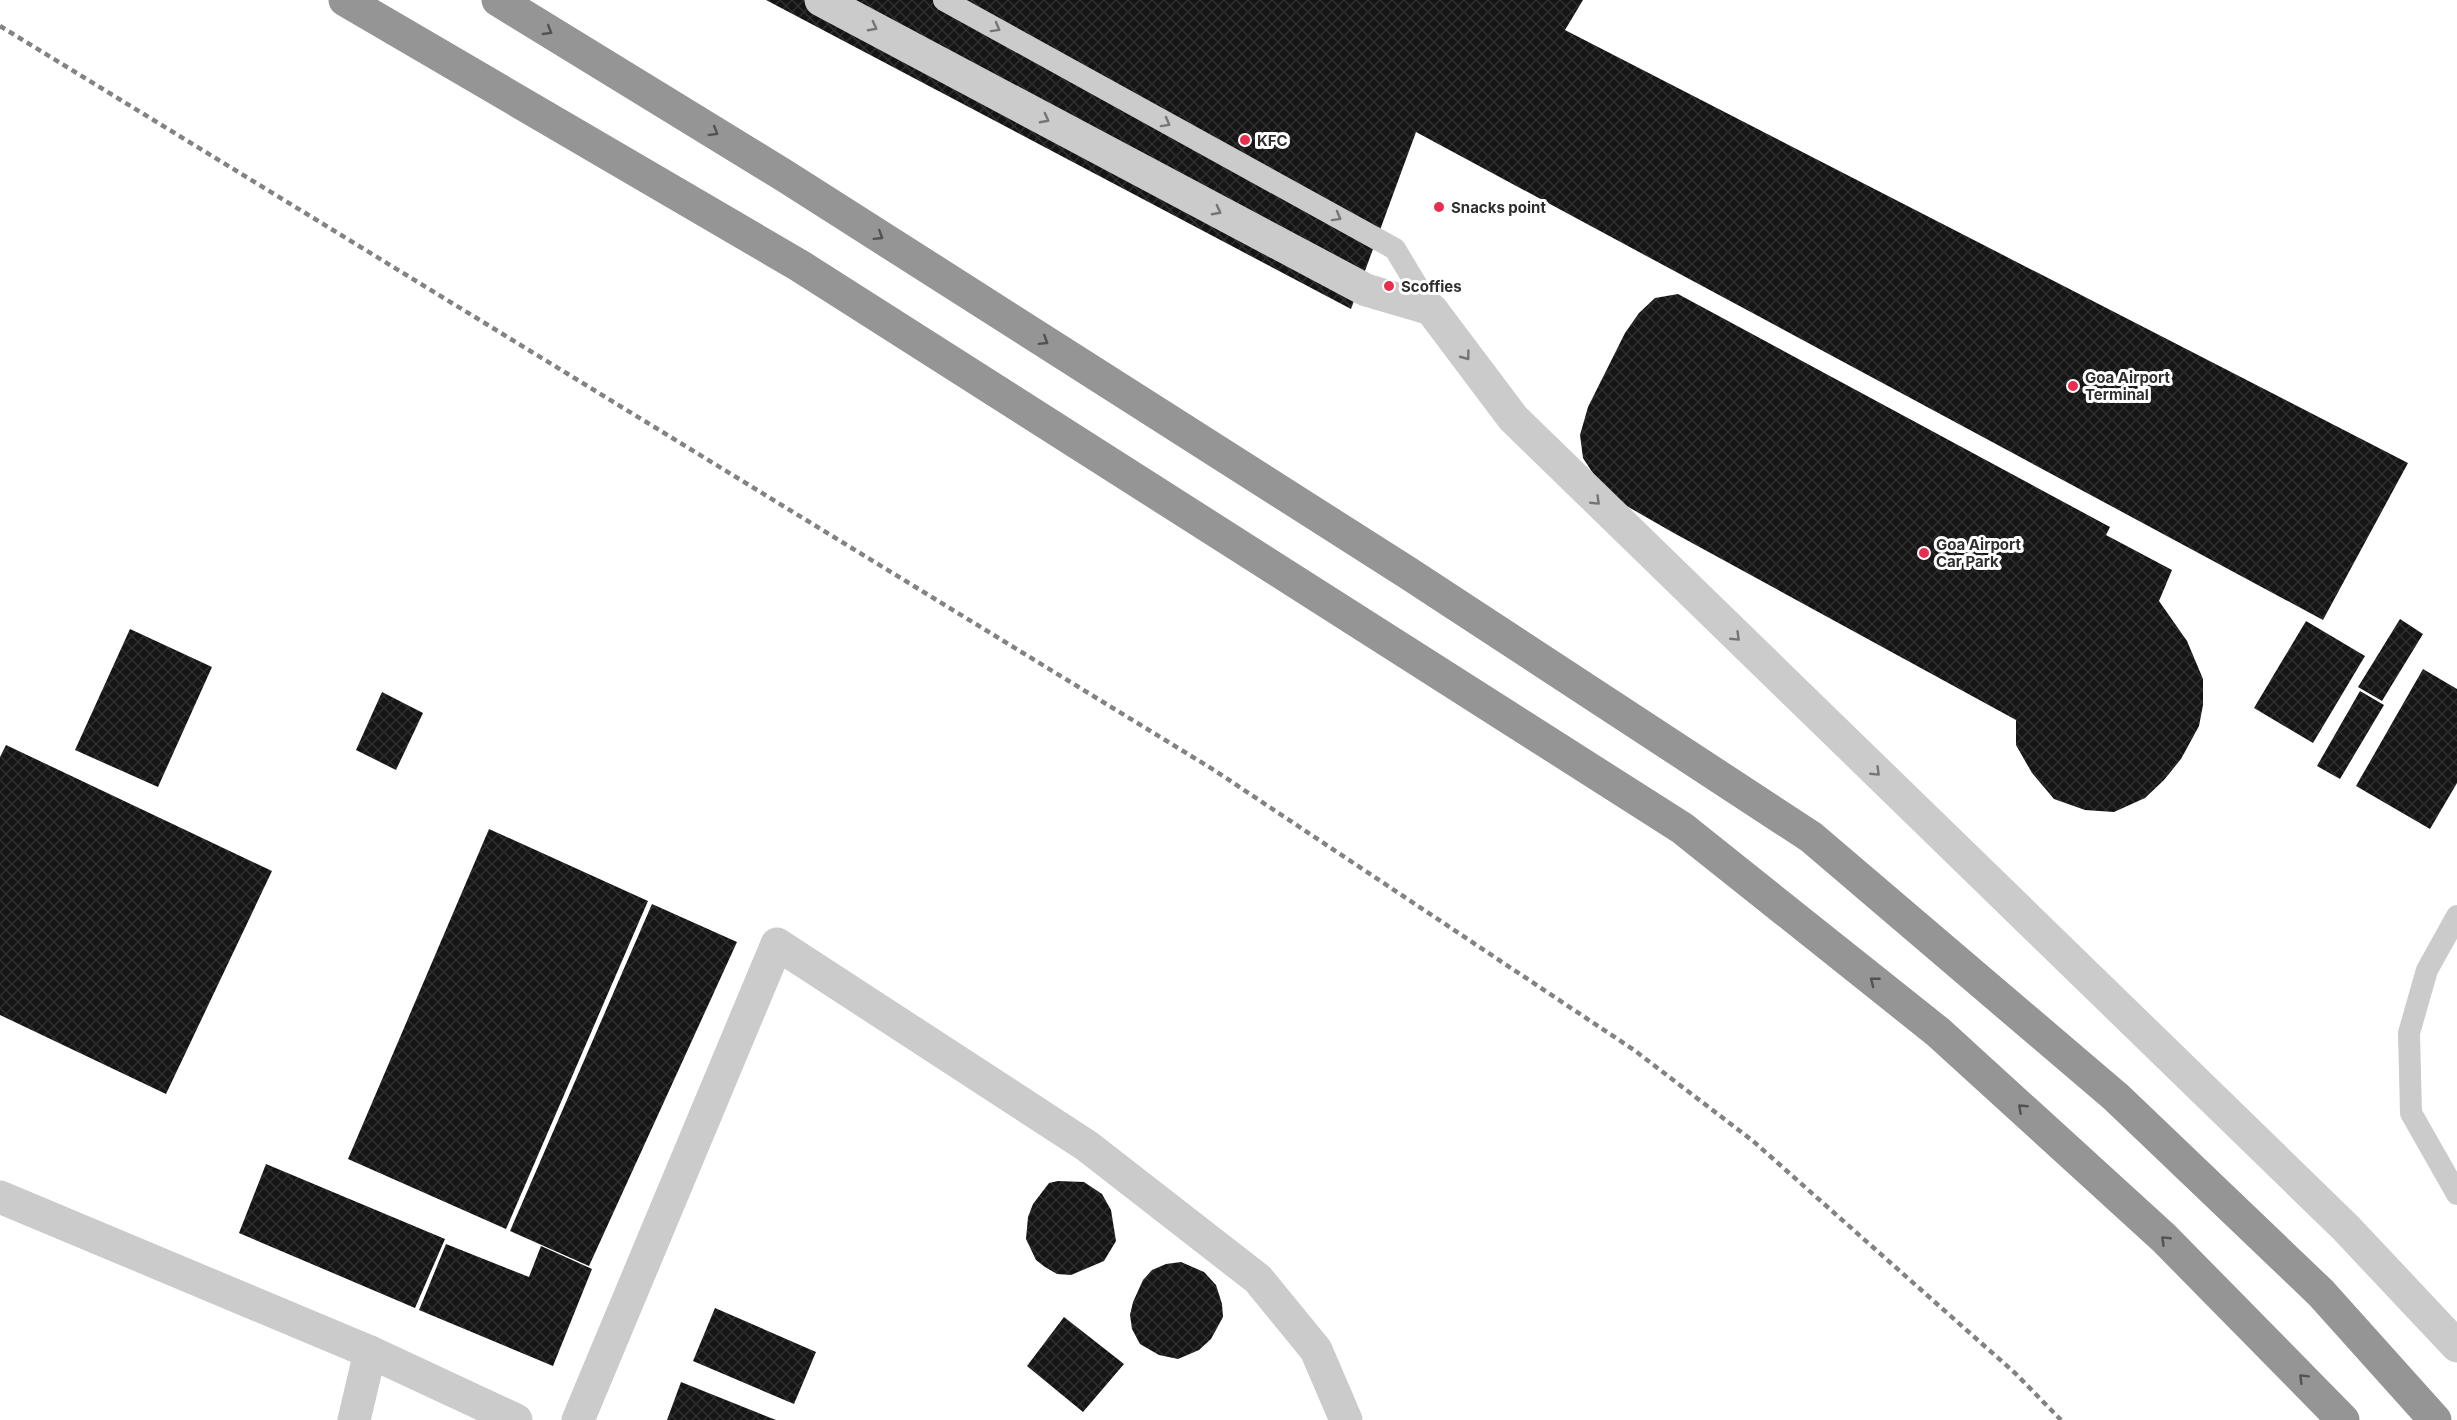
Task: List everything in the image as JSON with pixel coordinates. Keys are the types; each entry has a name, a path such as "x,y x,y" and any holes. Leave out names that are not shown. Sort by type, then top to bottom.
{"highway":[{"path":"345,0 800,266 1682,828 1938,1032 2164,1238 2343,1420"},
{"path":"498,0 785,176 1408,573 1811,837 2116,1097 2320,1293 2435,1420"}],"street":[{"path":"821,0 1366,290 1431,309 1513,418 1554,460 2346,1228 2457,1346"},
{"path":"578,1420 777,944 1087,1146 1258,1279 1316,1350 1346,1420"},
{"path":"0,1197 370,1352 516,1420"},
{"path":"354,1420 370,1352"}],"lane":[{"path":"944,0 1395,249 1431,309"},
{"path":"2457,916 2427,970 2409,1033 2411,1113 2457,1194"}],"building":[{"name":"Goa Airport Terminal","path":"766,0 1583,0 1565,30 2408,463 2323,620 1416,132 1351,309"},
{"name":"Goa Airport Car Park","path":"1678,294 2110,527 2106,535 2172,570 2159,601 2187,641 2203,679 2203,705 2199,726 2181,759 2164,780 2145,798 2114,812 2085,810 2054,799 2032,773 2016,745 2016,720 1672,532 1618,501 1600,484 1583,458 1580,435 1588,407 1625,333 1639,313 1655,298"},
{"path":"2400,619 2423,634 2382,701 2358,687"},
{"path":"2306,621 2365,656 2313,743 2254,708"},
{"path":"130,629 212,667 158,787 75,750"},
{"path":"2423,669 2457,689 2457,783 2430,829 2356,786"},
{"path":"2360,691 2384,705 2340,779 2317,766"},
{"path":"382,692 423,713 396,770 356,750"},
{"path":"6,745 272,871 166,1094 0,1015 0,757"},
{"path":"489,829 648,901 506,1229 348,1159"},
{"path":"652,904 737,942 589,1266 510,1231"},
{"path":"266,1164 445,1239 415,1308 239,1233"},
{"path":"1084,1182 1102,1194 1111,1210 1116,1241 1104,1261 1071,1275 1057,1274 1036,1260 1026,1239 1028,1217 1033,1204 1049,1183"},
{"path":"446,1244 529,1277 541,1246 592,1269 553,1366 419,1310"},
{"path":"1181,1262 1204,1272 1216,1285 1222,1304 1223,1317 1211,1339 1199,1350 1178,1359 1159,1355 1140,1344 1132,1329 1130,1315 1143,1280 1152,1270 1166,1264"},
{"path":"715,1308 816,1352 794,1404 693,1361"},
{"path":"1064,1317 1124,1364 1083,1412 1027,1366"},
{"path":"681,1382 776,1420 667,1420"}],"railway":[{"path":"0,26 1214,770 1634,1050 1753,1141 2015,1373 2061,1420"}],"place":[{"name":"KFC","path":"1245,140"},
{"name":"Snacks point","path":"1439,207"},
{"name":"Scoffies","path":"1389,286"},
{"name":"Goa Airport Terminal","path":"2073,386"},
{"name":"Goa Airport Car Park","path":"1924,553"}]}
